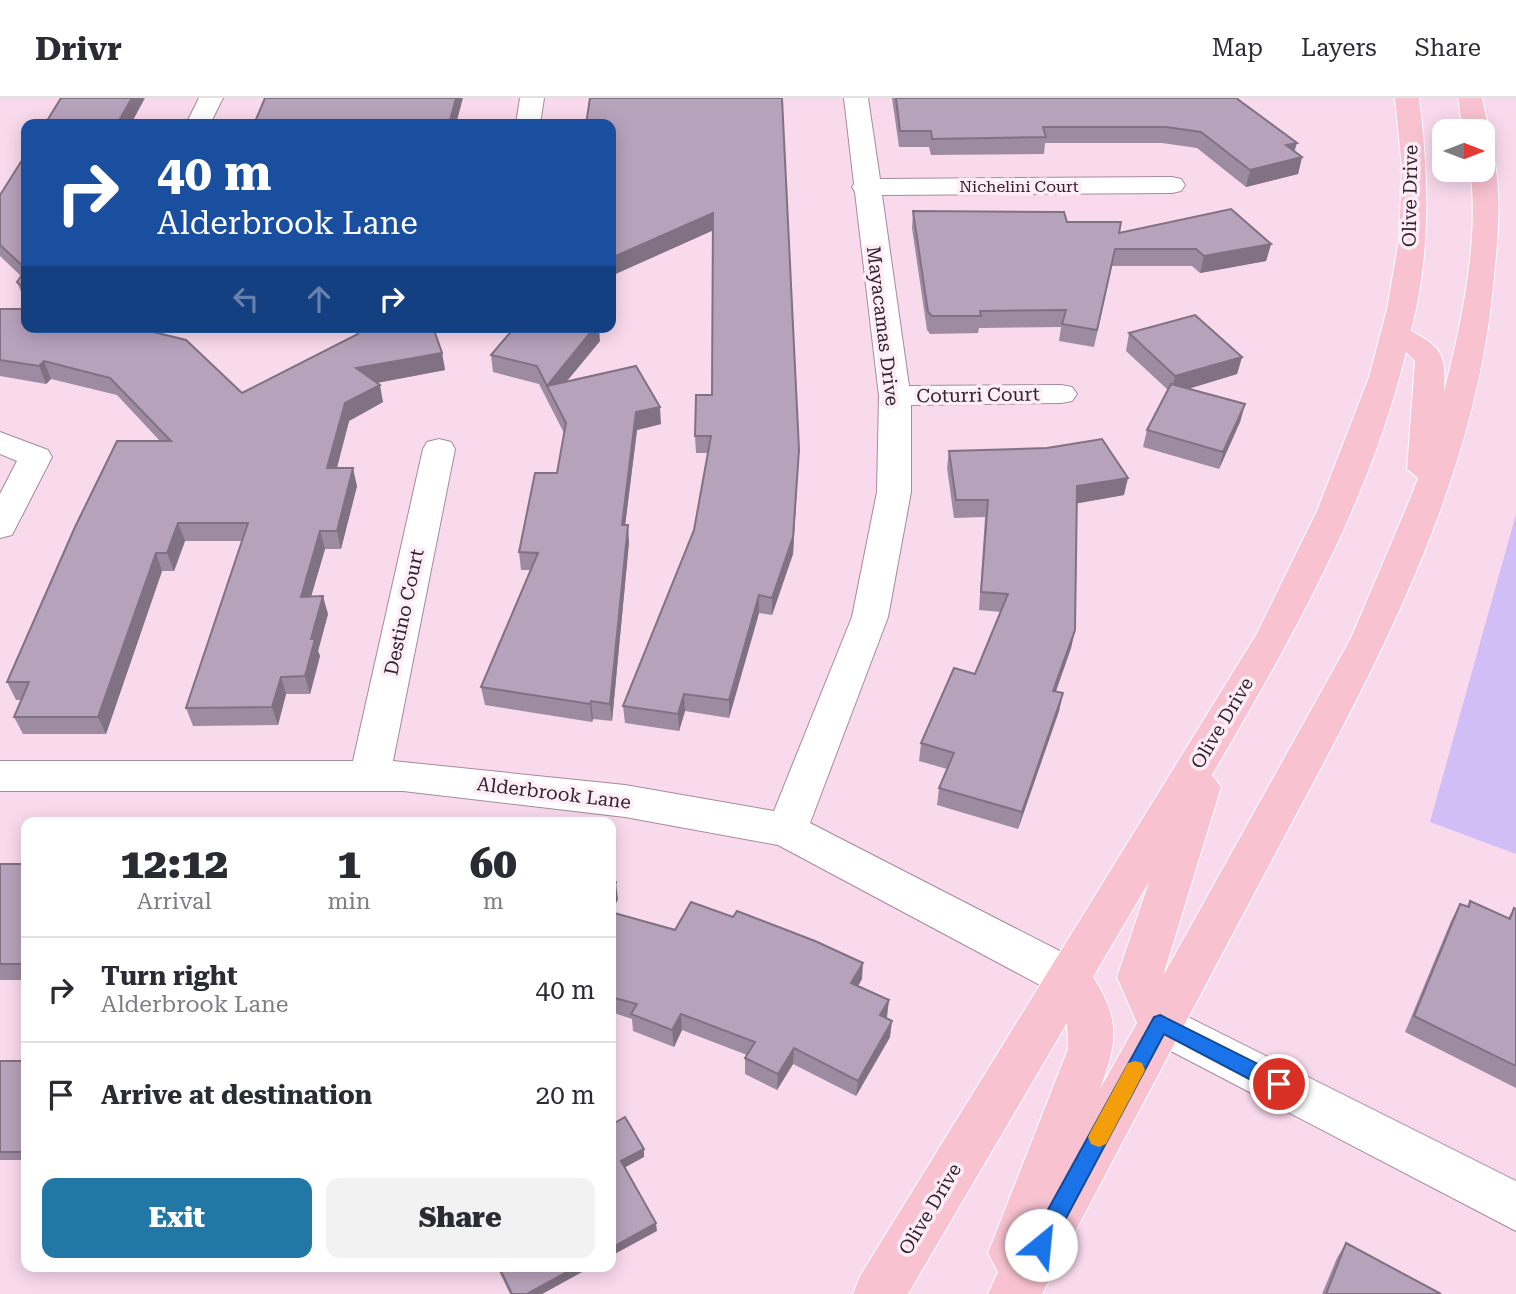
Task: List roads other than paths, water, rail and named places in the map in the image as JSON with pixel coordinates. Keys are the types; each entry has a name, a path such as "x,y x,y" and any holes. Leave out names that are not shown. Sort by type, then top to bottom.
{"main road":[{"name":"Olive Drive","path":"879,1294 1273,638 1326,533 1359,456 1395,335 1411,237 1413,169 1407,98"},
{"path":"1470,98 1474,119"},
{"path":"1014,1294 1370,638 1421,520 1444,456 1468,366 1484,237 1486,182"},
{"path":"1395,335 1422,348 1430,361 1421,520"},
{"path":"1160,1023 1140,977 1219,729"},
{"path":"998,1294 1091,1049 1089,1010 1069,978"}],"street":[{"path":"200,119 211,98"},
{"path":"529,119 532,98"},
{"name":"Mayacamas Drive","path":"787,830 870,617 894,492 894,396 856,98"},
{"name":"Nichelini Court","path":"866,187 1172,185"},
{"name":"Coturri Court","path":"894,396 1062,394"},
{"path":"0,442 36,457 0,527"},
{"name":"Destino Court","path":"370,776 439,449"},
{"name":"Alderbrook Lane","path":"0,776 403,776 625,801 787,830 1069,978"},
{"path":"1160,1023 1516,1207"}]}
